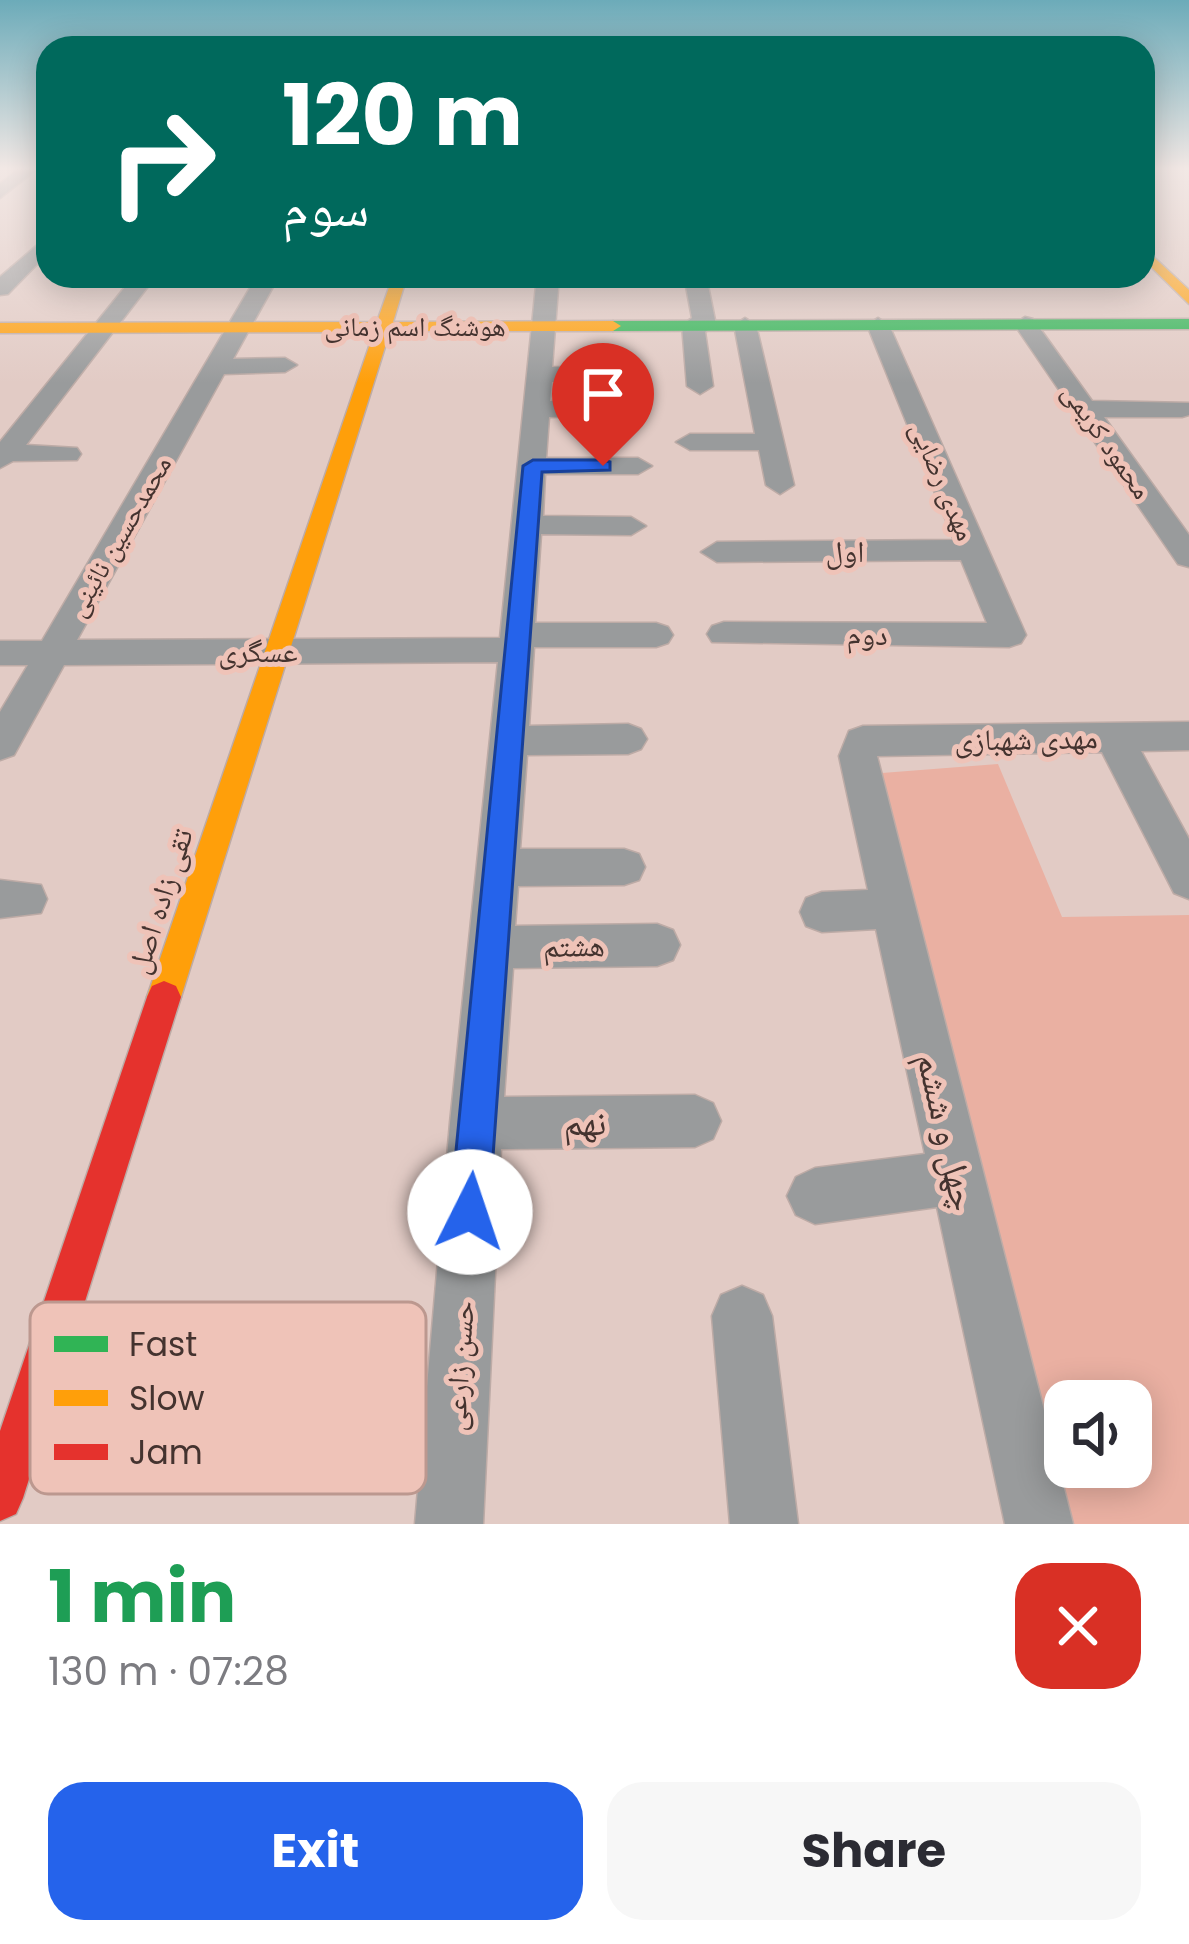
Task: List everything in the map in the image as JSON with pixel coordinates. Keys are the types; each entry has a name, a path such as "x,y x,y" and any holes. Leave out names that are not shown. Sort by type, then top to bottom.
{"street":[{"path":"0,289 36,254"},
{"path":"1155,264 1189,299"},
{"path":"21,268 36,269"},
{"path":"3,456 135,288"},
{"name":"محمدحسین نائینی","path":"0,746 261,288"},
{"name":"تقی زاده اصل","path":"64,1302 396,288"},
{"name":"حسن زارعی","path":"449,1524 476,1123 547,288"},
{"path":"695,288 700,386"},
{"name":"محمود کریمی","path":"1025,324 1189,557"},
{"name":"هوشنگ اسم زمانی","path":"0,328 1189,324"},
{"path":"745,325 780,485"},
{"name":"مهدی رضایی","path":"878,325 1010,635"},
{"path":"215,367 285,365"},
{"path":"539,391 630,375"},
{"path":"539,391 621,407"},
{"path":"1085,409 1183,409"},
{"path":"690,442 770,442"},
{"path":"3,456 67,454"},
{"path":"533,466 638,466"},
{"path":"528,525 631,526"},
{"name":"اول","path":"721,585 716,540 972,550"},
{"name":"دوم","path":"724,634 1010,635"},
{"name":"عسگری","path":"0,652 277,651 656,635"},
{"name":"مهدی شهبازی","path":"863,741 1189,736"},
{"path":"1114,737 1189,880"},
{"path":"509,740 628,739"},
{"name":"چهل و ششم","path":"863,741 858,756 1039,1524"},
{"path":"498,868 624,867"},
{"path":"822,911 895,908"},
{"name":"هشتم","path":"491,947 657,945"},
{"name":"نهم","path":"476,1123 695,1121"},
{"path":"815,1196 957,1177"},
{"path":"742,1316 764,1524"},
{"name":"تقی زاده اصل","path":"0,1498 30,1406"}],"shaded area":[{"path":"998,764 1062,917 1189,915 1189,1524 1074,1524 1065,1488 1152,1488 1152,1380 1044,1380 1044,1407 882,773"}],"traffic: fast":[{"path":"613,326 1189,324"}],"traffic: slow":[{"path":"1155,264 1189,299"},
{"path":"164,997 396,288"},
{"path":"0,328 613,326"}],"traffic: jam":[{"path":"64,1302 164,997"},
{"path":"0,1498 30,1406"}],"route":[{"path":"470,1212 533,466 603,466"}]}
